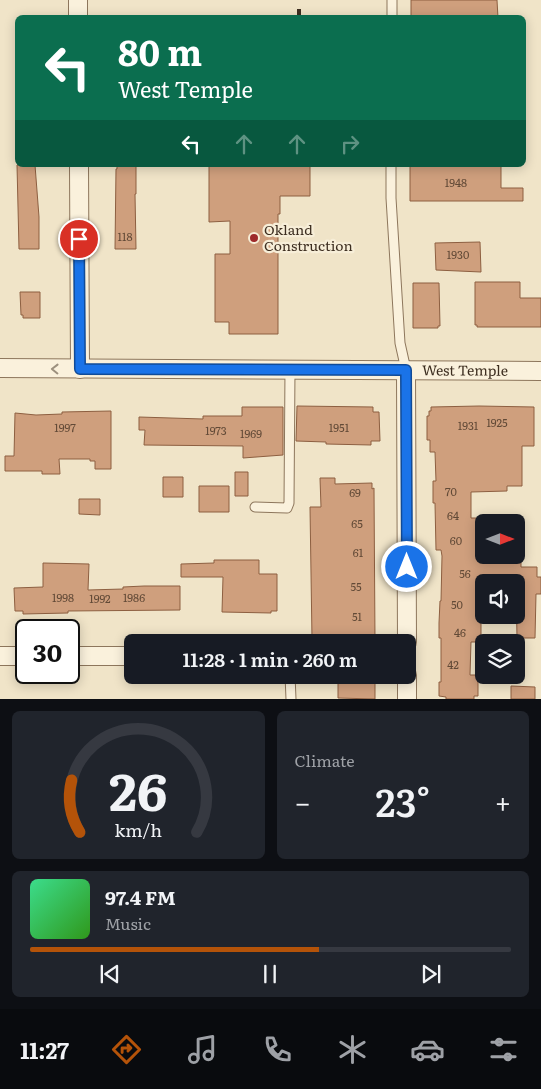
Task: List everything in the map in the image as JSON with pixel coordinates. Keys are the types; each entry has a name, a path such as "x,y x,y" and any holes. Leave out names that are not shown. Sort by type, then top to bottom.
{"street":[{"path":"78,0 78,15"},
{"path":"79,167 80,369"},
{"name":"West Temple","path":"0,368 541,371"},
{"path":"406,370 407,634"},
{"path":"0,656 15,656"},
{"path":"80,656 124,656"},
{"path":"407,684 408,699"}],"lane":[{"path":"392,0 392,15"},
{"path":"391,167 391,198 400,343 406,370"},
{"path":"255,507 281,509 287,508 289,503 290,370"},
{"path":"290,684 291,699"}],"building":[{"path":"411,0 497,0 498,15 411,15"},
{"path":"17,167 35,167 39,249 19,249"},
{"path":"117,167 136,167 136,249 115,249"},
{"name":"Okland Construction","path":"209,167 310,167 310,196 280,196 280,214 278,214 278,334 229,334 229,322 215,322 215,254 230,254 230,221 209,222"},
{"path":"410,167 501,167 501,188 523,188 523,201 410,201"},
{"path":"480,242 481,272 436,270 435,243"},
{"path":"475,282 520,282 520,298 541,298 541,327 477,327 475,325"},
{"path":"413,283 439,283 440,326 438,328 413,328"},
{"path":"20,292 40,292 40,318 23,318 23,315 21,315"},
{"path":"297,406 373,407 373,412 379,412 380,441 371,441 371,445 296,441"},
{"path":"242,407 283,407 283,455 243,458 243,446 144,445 145,430 139,430 139,417 203,419 203,416 242,416"},
{"path":"431,407 534,407 534,446 522,446 522,486 507,486 507,491 471,492 471,518 475,518 475,564 521,564 521,567 537,567 537,577 541,577 541,594 536,594 535,638 525,638 525,634 517,634 517,624 525,624 525,574 475,574 475,624 481,624 481,634 475,634 475,642 471,642 470,675 475,675 475,684 478,684 478,696 474,696 474,699 446,699 446,697 439,696 439,682 441,682 439,623 442,556 441,550 436,550 435,503 433,503 433,481 436,481 435,452 430,452 430,440 427,440 427,416 429,416"},
{"path":"111,411 111,469 95,469 95,461 90,461 90,459 59,459 60,474 42,474 42,471 5,471 5,456 14,456 15,413 36,415 62,414 62,412"},
{"path":"235,472 248,472 248,496 235,496"},
{"path":"163,477 183,477 183,497 163,497"},
{"path":"320,478 335,478 335,484 372,483 372,489 374,488 375,634 312,634 310,507 321,507"},
{"path":"199,486 229,486 229,512 199,512"},
{"path":"79,499 100,499 100,515 79,514"},
{"path":"214,560 259,560 259,574 277,574 277,611 271,611 271,613 222,612 223,577 181,577 181,564 214,563"},
{"path":"43,563 89,564 88,590 144,586 180,586 180,610 68,611 68,613 23,614 23,611 15,611 14,588 43,587"},
{"path":"338,684 375,684 375,699 338,698"},
{"path":"511,686 535,687 535,699 511,699"}],"railway":[{"path":"299,0 299,15"}],"place":[{"name":"Okland Construction","path":"254,238"}],"route":[{"path":"79,239 80,369 406,370 407,567"}]}
